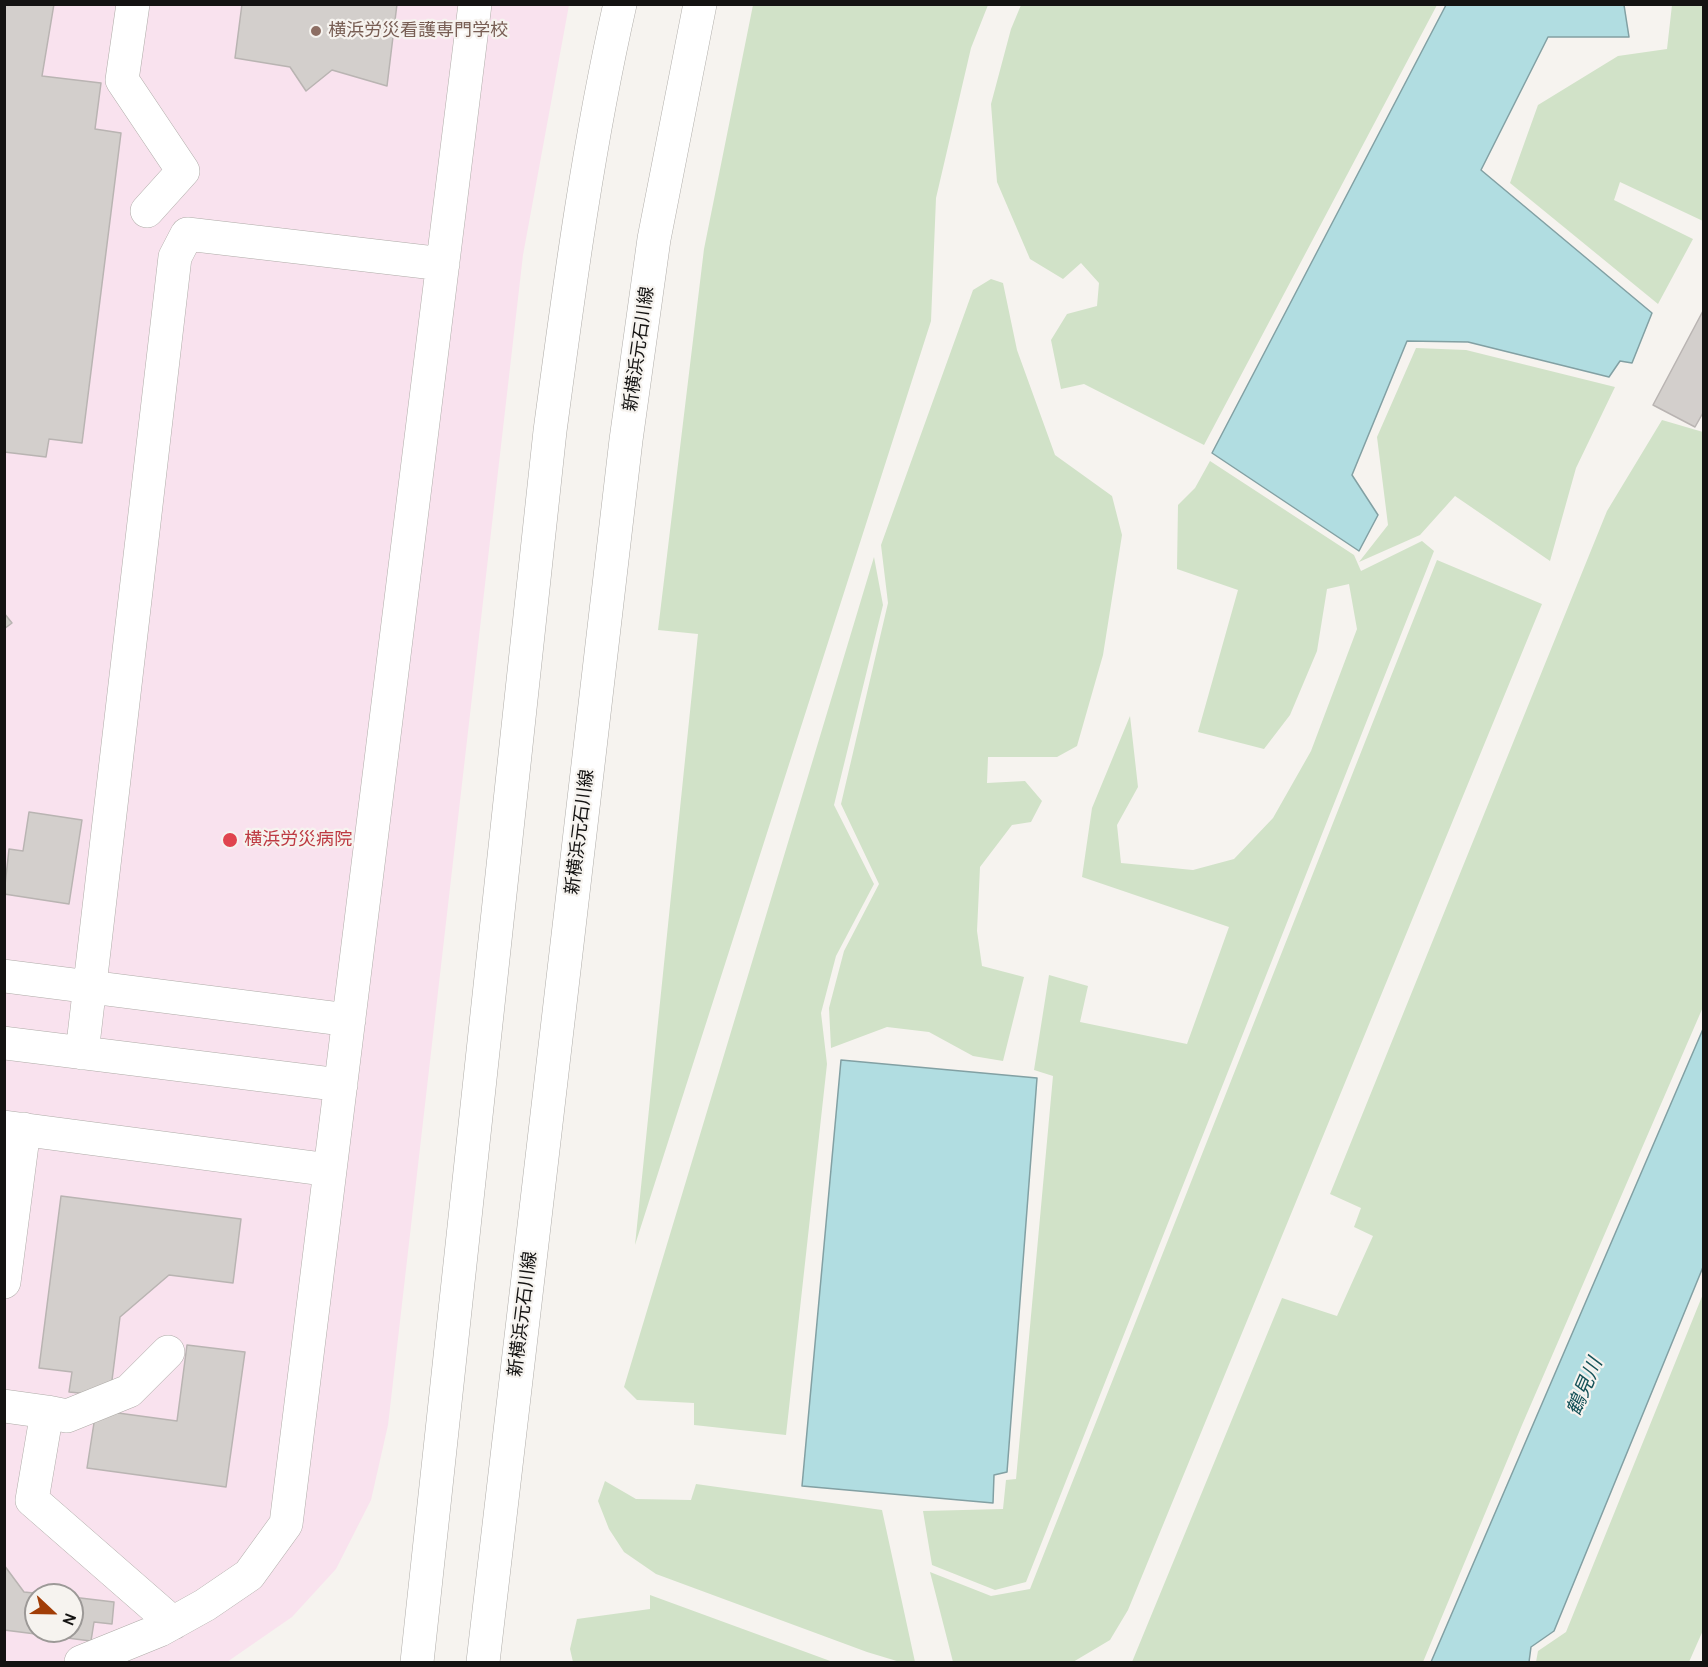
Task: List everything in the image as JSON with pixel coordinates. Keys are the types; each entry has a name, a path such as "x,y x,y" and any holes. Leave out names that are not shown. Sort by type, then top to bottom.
{"street":[{"path":"133,4 122,80 183,171 147,211"},
{"path":"81,1662 160,1630 205,1605 249,1575 286,1524 475,4"},
{"path":"417,1662 550,431 571,269 610,47 620,4"},
{"name":"新横浜元石川線","path":"483,1662 626,440 654,239 700,4"},
{"path":"82,1053 175,257 187,234 443,264"},
{"path":"4,976 349,1020"},
{"path":"4,1043 340,1085"},
{"path":"4,1282 14,1128 330,1170"},
{"path":"4,1406 67,1416 129,1391 168,1352"},
{"path":"47,1412 32,1500 173,1623"}],"shaded area":[{"name":"横浜労災病院","path":"5,5 569,5 523,255 388,1425 371,1500 336,1569 292,1617 227,1662 5,1662"}],"green space":[{"path":"753,5 988,5 971,48 936,198 931,321 635,1245 698,634 658,630 704,249"},
{"path":"1021,5 1437,5 1204,445 1084,384 1061,389 1051,340 1067,314 1097,306 1099,283 1081,263 1063,279 1030,259 997,182 991,104 1011,29"},
{"path":"1672,5 1703,5 1703,221 1620,182 1614,200 1693,239 1658,304 1510,183 1538,105 1618,56 1667,49"},
{"path":"991,279 1003,283 1017,350 1055,455 1112,496 1122,535 1103,655 1077,746 1057,757 988,757 987,783 1025,781 1042,801 1031,822 1012,825 980,867 977,931 982,966 1024,977 1003,1061 973,1056 929,1032 887,1027 831,1048 829,1008 844,951 879,884 841,804 888,603 881,545 973,290"},
{"path":"1416,348 1466,350 1615,387 1576,468 1550,561 1455,496 1420,535 1359,562 1388,525 1377,437"},
{"path":"1662,420 1703,432 1703,1007 1522,1425 1423,1662 1132,1662 1282,1298 1337,1316 1373,1236 1354,1227 1361,1208 1330,1194 1607,511"},
{"path":"1210,461 1354,555 1361,571 1422,541 1434,551 1026,1582 995,1590 932,1565 923,1511 1003,1509 1006,1480 1016,1479 1053,1076 1034,1070 1049,975 1088,986 1080,1022 1187,1044 1229,927 1082,877 1092,808 1130,716 1138,787 1117,825 1121,863 1193,870 1234,859 1273,818 1311,751 1357,629 1349,584 1327,589 1317,651 1290,715 1264,749 1198,732 1238,590 1177,569 1178,505 1195,488"},
{"path":"874,557 883,605 834,805 874,884 836,956 821,1013 827,1064 786,1435 694,1425 694,1403 637,1400 624,1387"},
{"path":"1437,560 1542,604 1128,1610 1110,1640 1073,1662 953,1662 930,1572 991,1596 1030,1589"},
{"path":"1703,1294 1704,1628 1689,1662 1536,1662 1538,1651 1566,1632"},
{"path":"605,1481 636,1499 691,1500 696,1484 882,1510 915,1662 900,1662 867,1652 656,1574 624,1552 609,1529 598,1501"},
{"path":"650,1595 833,1662 573,1662 570,1649 577,1619 650,1609"}],"water":[{"path":"1446,5 1624,5 1629,37 1548,37 1481,170 1652,313 1632,363 1620,361 1609,377 1468,342 1407,341 1352,475 1378,515 1359,551 1212,453"},
{"name":"鶴見川","path":"1703,1029 1703,1267 1554,1631 1531,1647 1529,1662 1431,1662"},
{"path":"841,1060 1037,1078 1007,1472 994,1475 993,1503 802,1486"}],"building":[{"path":"4,4 54,4 42,76 101,83 95,129 121,133 82,443 49,439 46,457 4,452"},
{"name":"横浜労災看護専門学校","path":"242,4 397,4 387,86 332,70 306,91 290,67 235,58"},
{"path":"1704,309 1704,411 1695,427 1653,405"},
{"path":"4,613 12,623 4,629"},
{"path":"29,812 82,820 69,904 4,894 9,849 23,851"},
{"path":"61,1196 241,1219 233,1283 169,1275 120,1317 110,1396 69,1392 72,1372 39,1368"},
{"path":"187,1345 245,1352 226,1487 87,1468 96,1410 177,1421"},
{"path":"4,1565 24,1592 24,1633 4,1630"},
{"path":"84,1598 114,1602 112,1624 94,1622 91,1641 84,1640"}],"place":[{"name":"横浜労災看護専門学校","path":"316,31"},
{"name":"横浜労災病院","path":"230,840"}]}
